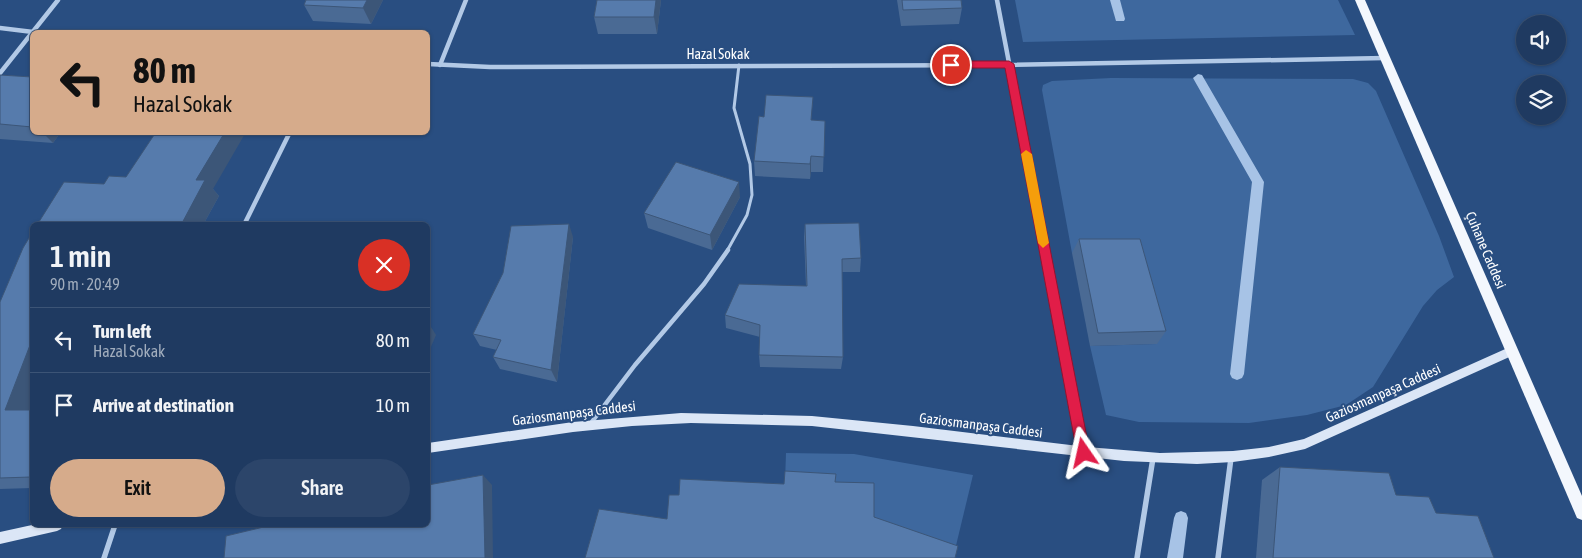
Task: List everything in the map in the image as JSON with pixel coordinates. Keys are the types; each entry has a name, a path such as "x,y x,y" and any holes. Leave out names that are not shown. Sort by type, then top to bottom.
{"main road":[{"name":"Çuhane Caddesi","path":"1360,0 1582,513"}],"street":[{"path":"34,30 58,0"},
{"path":"440,65 466,0"},
{"path":"997,0 1084,453"},
{"path":"0,28 30,32"},
{"path":"0,73 30,35"},
{"name":"Hazal Sokak","path":"430,64 490,68 1009,64 1385,58"},
{"path":"245,222 289,135"},
{"name":"Gaziosmanpaşa Caddesi","path":"430,448 590,425 663,418 808,421 897,429 1084,453 1189,460 1231,458 1277,452 1305,444 1512,351"},
{"path":"1137,558 1153,458"},
{"path":"1218,558 1231,458"},
{"path":"0,538 48,527"},
{"path":"104,558 114,527"}],"lane":[{"path":"590,425 633,367 709,276 734,240 750,207 752,195 751,172 735,113 739,65"}],"shaded area":[{"path":"1015,0 1338,0 1355,35 1023,42"},
{"path":"1111,78 1353,79 1368,83 1376,91 1439,236 1454,277 1437,290 1423,306 1373,387 1346,405 1307,415 1249,423 1139,422 1106,415 1090,346 1156,344 1132,254 1072,253 1042,90 1043,85 1052,81"},
{"path":"786,453 854,454 973,475 953,558 785,482"}],"building":[{"path":"306,0 367,0 363,8 304,5"},
{"path":"597,0 656,0 654,17 594,17"},
{"path":"902,0 961,0 962,8 903,10"},
{"path":"0,75 30,77 30,127 0,124"},
{"path":"766,95 813,97 811,120 825,121 824,157 811,156 810,164 754,161 759,116 764,117"},
{"path":"154,135 223,135 196,180 205,180 183,222 39,222 64,182 104,184 109,176 126,177"},
{"path":"676,162 739,182 710,235 644,213"},
{"path":"859,223 861,258 842,259 843,357 759,355 760,325 725,315 739,284 807,286 805,224"},
{"path":"569,224 551,370 493,357 501,340 473,334 503,273 511,226"},
{"path":"30,236 30,345 5,410 30,410 30,477 0,478 0,302 23,248"},
{"path":"1079,239 1140,239 1166,331 1098,333"},
{"path":"1280,467 1389,473 1396,495 1429,497 1436,513 1478,516 1494,558 1273,558"},
{"path":"785,471 836,474 835,482 874,483 874,517 958,546 955,558 585,558 599,509 667,519 669,495 679,495 680,479 784,484"},
{"path":"483,475 485,558 224,558 226,536 264,527 430,527 430,485"}],"waterway":[{"path":"1115,0 1120,19"},
{"path":"1198,78 1258,182 1237,374"},
{"path":"1175,558 1181,518"}],"slow traffic":[{"path":"1026,154 1043,243"}],"route":[{"path":"951,65 1009,64 1084,453"}]}
